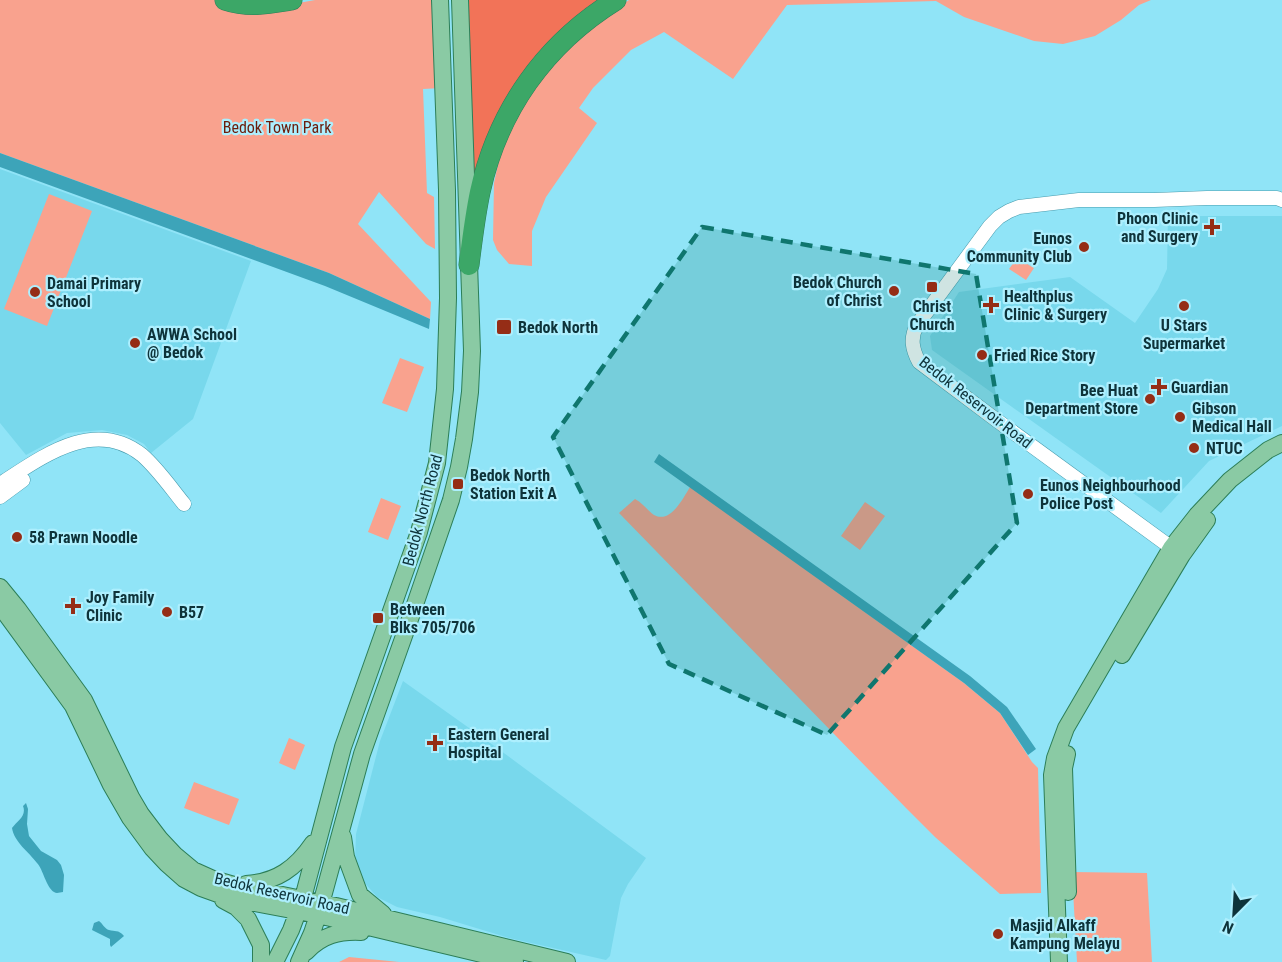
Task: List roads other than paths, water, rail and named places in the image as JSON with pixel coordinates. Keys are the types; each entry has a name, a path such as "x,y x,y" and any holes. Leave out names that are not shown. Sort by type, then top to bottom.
{"highway":[{"path":"225,0 245,5 292,0"},
{"path":"469,265 483,178 496,139 511,108 531,78 560,44 591,16 616,0"}],"main road":[{"name":"Bedok North Road","path":"275,962 301,905 343,747 419,532 430,493 441,431 446,389 448,286 440,0"},
{"name":"Bedok North Road","path":"299,961 320,909 362,754 451,500 468,414 472,351 460,0"},
{"path":"1061,961 1052,775 1055,758 1066,728 1197,515 1230,480 1268,450 1282,443"},
{"path":"1176,551 1238,488 1282,454"},
{"name":"Bedok Reservoir Road","path":"0,587 84,700 130,797 151,827 175,855 188,866 213,879 301,905 567,962"},
{"name":"Bedok Reservoir Road","path":"0,606 73,706 116,794 136,827 167,864 184,879 229,898 301,905"},
{"path":"342,830 346,857 360,895 391,925"},
{"path":"234,885 254,884 284,873 304,857 320,832"},
{"path":"201,888 236,907 248,920 261,945 261,962"},
{"path":"299,961 314,944 331,934 391,925"},
{"name":"Bedok Reservoir Road","path":"391,925 514,962"}],"street":[{"name":"Bedok Reservoir Road","path":"1176,551 919,362 912,344 913,333 990,226 999,217 1019,207 1087,200 1207,198 1277,198 1282,200"},
{"path":"0,484 65,446 82,440 94,439 117,442 134,450 148,461 168,484 181,507 135,460 121,452 100,447 84,448 69,453 35,472 0,496"}],"place":[{"name":"Phoon Clinic and Surgery","path":"1212,227"},
{"name":"Eunos Community Club","path":"1084,247"},
{"name":"Christ Church","path":"932,287"},
{"name":"Bedok Church of Christ","path":"894,291"},
{"name":"Damai Primary School","path":"35,292"},
{"name":"Healthplus Clinic & Surgery","path":"991,305"},
{"name":"U Stars Supermarket","path":"1184,306"},
{"name":"Bedok North","path":"504,327"},
{"name":"AWWA School @ Bedok","path":"135,343"},
{"name":"Fried Rice Story","path":"982,355"},
{"name":"Guardian","path":"1159,387"},
{"name":"Bee Huat Department Store","path":"1150,399"},
{"name":"Gibson Medical Hall","path":"1180,417"},
{"name":"NTUC","path":"1194,448"},
{"name":"Bedok North Station Exit A","path":"458,484"},
{"name":"Eunos Neighbourhood Police Post","path":"1028,494"},
{"name":"58 Prawn Noodle","path":"17,537"},
{"name":"Joy Family Clinic","path":"73,606"},
{"name":"B57","path":"167,612"},
{"name":"Between Blks 705/706","path":"378,618"},
{"name":"Eastern General Hospital","path":"435,743"},
{"name":"Masjid Alkaff Kampung Melayu","path":"998,934"}],"park label":[{"name":"Bedok Town Park","path":"277,127"}]}
